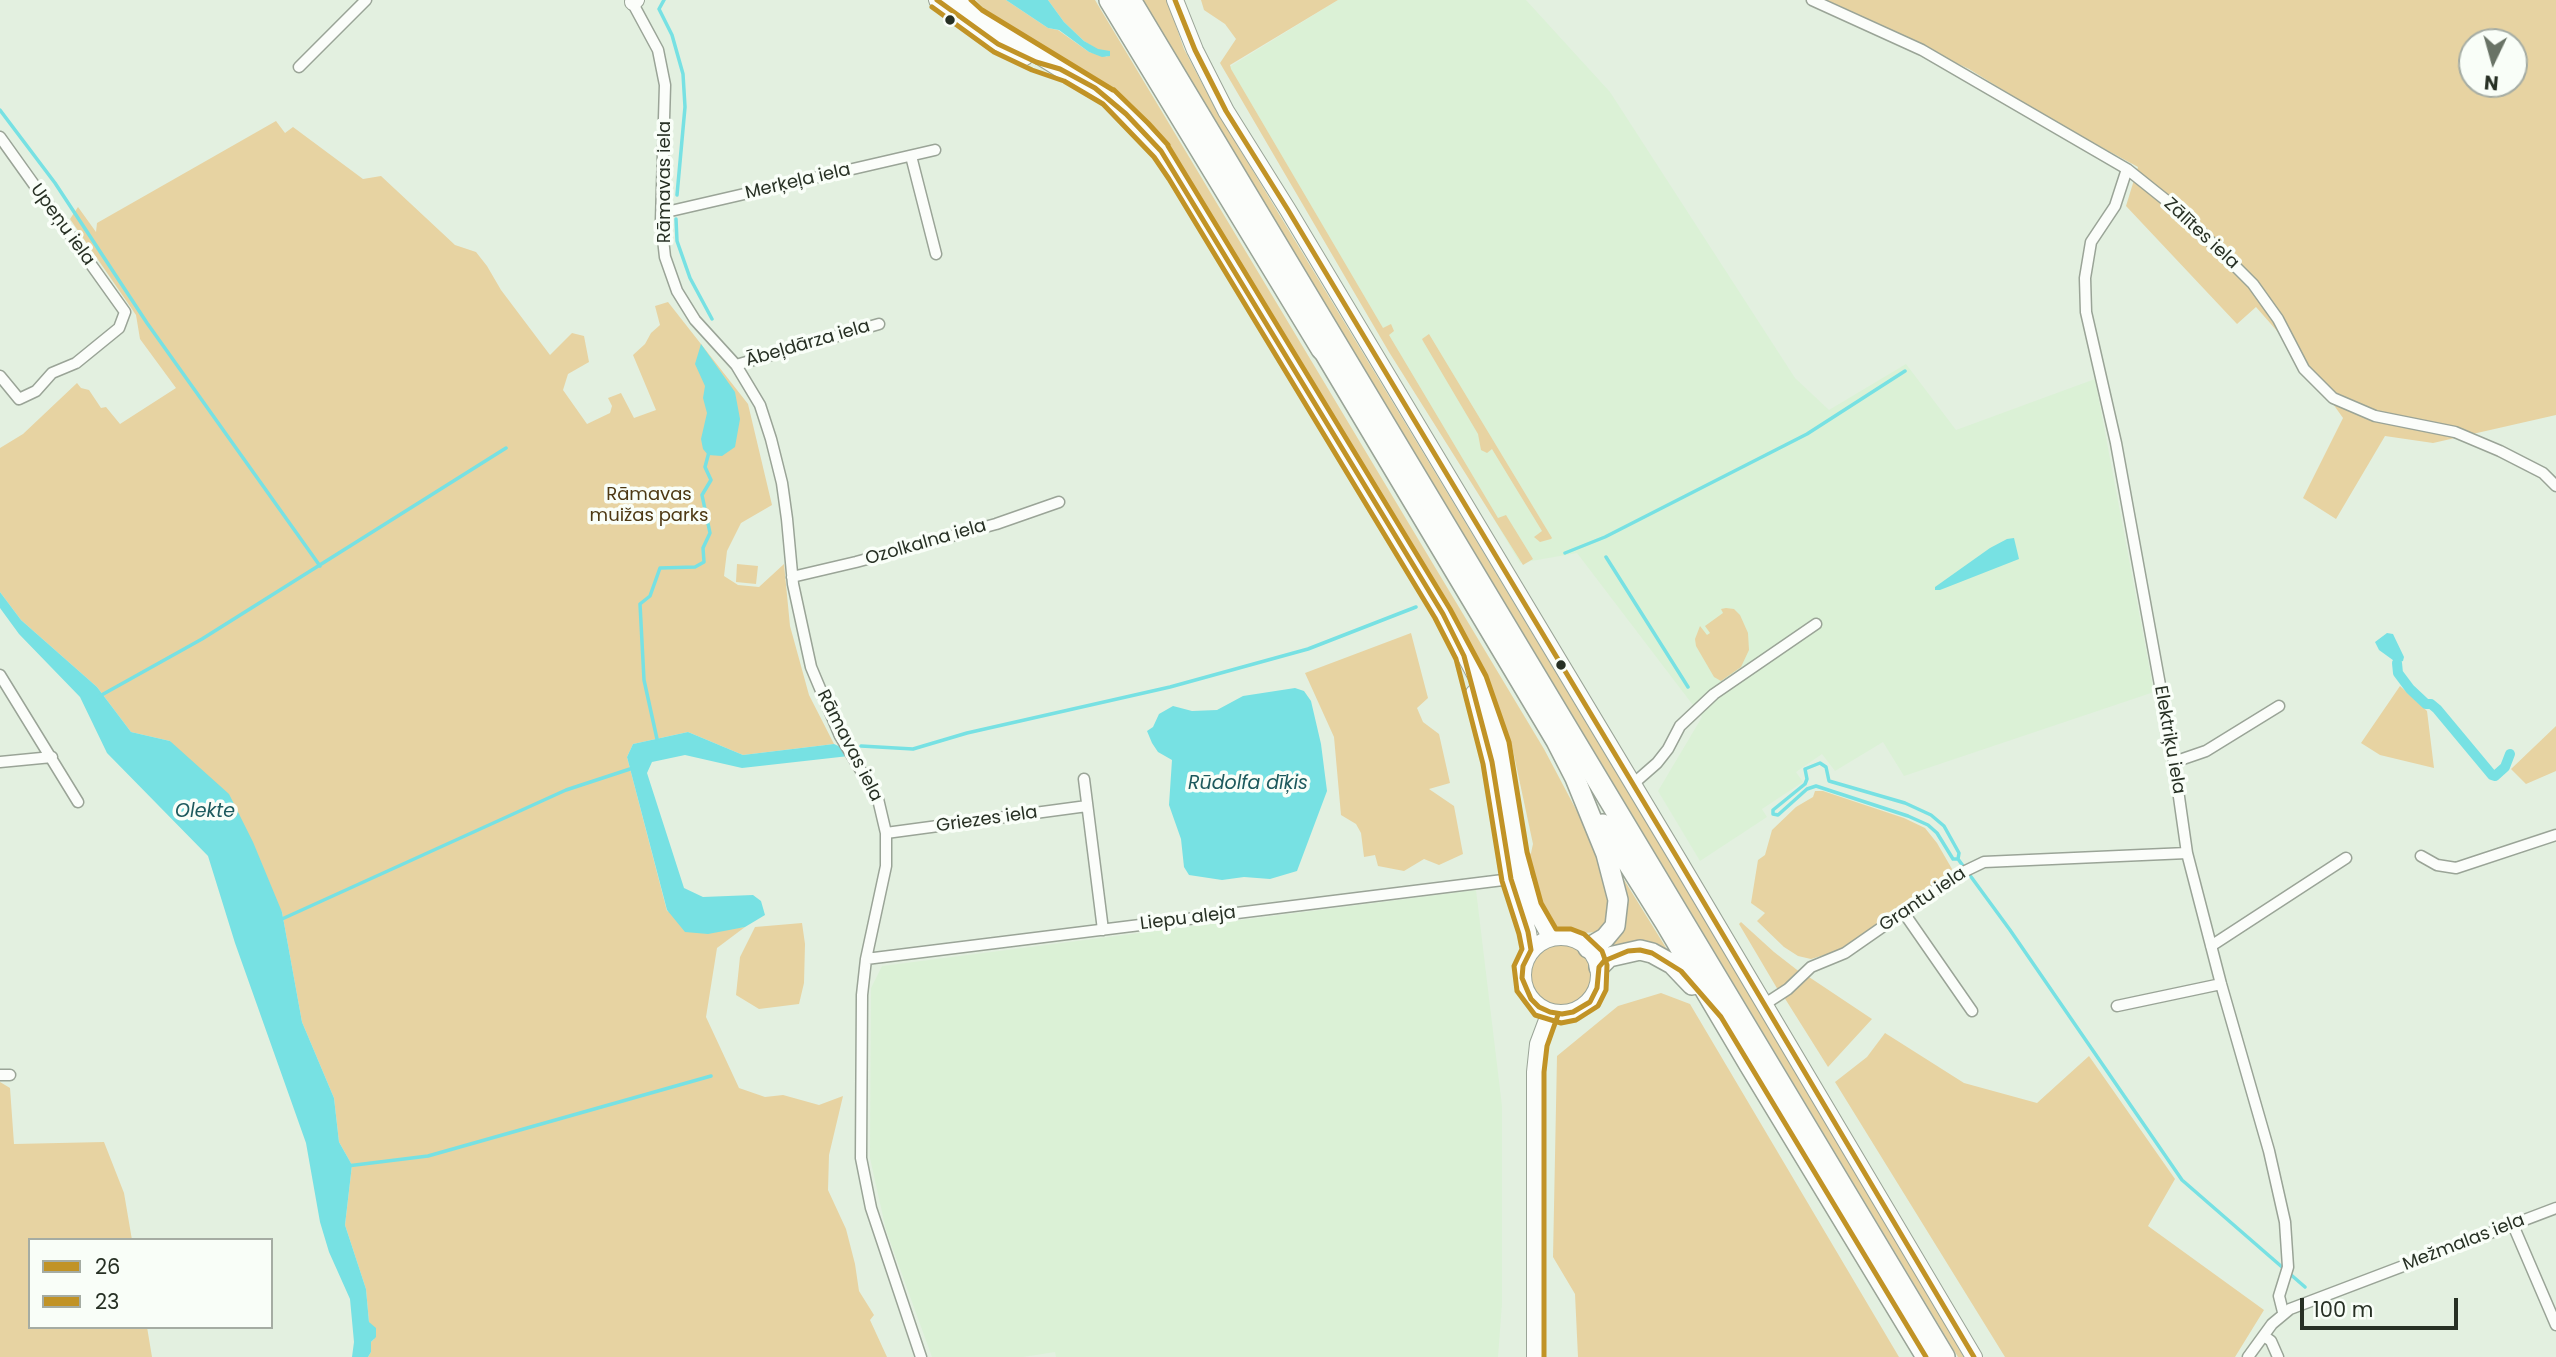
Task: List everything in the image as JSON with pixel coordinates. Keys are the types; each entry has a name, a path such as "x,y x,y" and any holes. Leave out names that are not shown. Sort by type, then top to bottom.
{"highway":[{"path":"1110,0 1322,349 1556,741 1575,778 1926,1357"},
{"path":"1130,0 1944,1357"},
{"path":"1575,778 1606,854 1618,900 1615,926 1605,938 1588,948"},
{"path":"1599,967 1609,957 1628,951 1652,953 1681,971 1721,1017"}],"main road":[{"path":"937,0 998,44 1036,62 1060,69"},
{"path":"957,0 977,16 1108,97 1161,151 1416,570 1478,680 1497,730 1523,877 1533,906 1551,938"},
{"path":"1175,0 1195,50 1226,111 1633,784 1974,1357"},
{"path":"1464,656 1494,775 1511,878 1531,950"},
{"path":"1551,938 1569,938 1588,948 1599,967 1597,988 1590,1002 1573,1012 1562,1014 1539,1007 1525,989 1522,978 1523,966 1531,950 1551,938"},
{"path":"1535,1357 1535,1072 1538,1045 1550,1012"}],"street":[{"path":"299,67 366,0"},
{"name":"Zālītes iela","path":"1812,0 1922,50 2127,169 2182,213 2253,284 2278,319 2304,369 2333,398 2375,416 2455,432 2543,473 2556,486"},
{"name":"Rāmavas iela","path":"633,1 657,51 665,85 662,213 665,257 677,291 695,320 736,365 760,405 771,439 788,519 792,577 811,667 840,736 869,780 878,799 886,833 887,866 866,959 862,995 862,1158 871,1208 921,1357"},
{"name":"Upeņu iela","path":"0,137 125,312 119,328 76,363 52,373 36,391 19,399 0,376"},
{"name":"Merķeļa iela","path":"662,213 935,150"},
{"path":"911,156 936,254"},
{"name":"Elektriķu iela","path":"2127,169 2115,206 2091,242 2085,278 2086,312 2116,443 2174,762 2187,853 2269,1151 2285,1222 2288,1267 2280,1296 2283,1312"},
{"name":"Ābeļdārza iela","path":"736,365 879,324"},
{"name":"Ozolkalna iela","path":"792,577 996,524 1059,502"},
{"path":"1633,784 1657,763 1680,726 1714,694 1816,624"},
{"path":"0,675 78,802"},
{"path":"2174,762 2206,751 2279,706"},
{"path":"0,762 52,757"},
{"path":"1084,779 1103,930"},
{"name":"Griezes iela","path":"886,833 1087,806"},
{"path":"2421,856 2437,865 2456,867 2556,835"},
{"name":"Grantu iela","path":"1765,1004 1788,989 1811,967 1845,953 1957,875 1984,862 2187,853"},
{"path":"2211,946 2346,858"},
{"name":"Liepu aleja","path":"866,959 1511,878"},
{"path":"1904,913 1972,1011"},
{"path":"2117,1006 2221,984"},
{"name":"Mežmalas iela","path":"2283,1312 2556,1208"},
{"path":"2513,1225 2556,1325"},
{"path":"2248,1357 2283,1312"},
{"path":"2264,1336 2271,1341 2278,1357"}],"shaded area":[{"path":"1338,0 1526,0 1610,92 1795,378 1829,410 1906,364 1956,430 2095,379 2154,692 1904,776 1883,742 1835,771 1822,754 1796,772 1803,782 1762,809 1767,817 1700,861 1658,791 1702,717 1577,553 1520,563 1226,69"},
{"path":"1476,890 1502,1106 1502,1304 1498,1357 1056,1357 1055,1352 1023,1357 932,1357 886,1230 870,1158 871,988 882,966"}],"green space":[{"path":"976,0 1006,0 1048,28 1058,30 1089,52 1108,57 1084,41 1064,22 1048,0 1095,0 1544,749 1580,817 1598,862 1609,907 1606,923 1601,929 1584,933 1555,926 1542,915 1524,858 1531,853 1533,844 1512,746 1502,723 1174,156 1151,128 1114,94 995,21"},
{"path":"1143,0 1167,0 1184,49 1215,108 1969,1357 1958,1357"},
{"path":"1201,0 1338,0 1230,65 1231,69 1383,328 1391,324 1394,331 1389,335 1498,518 1506,515 1533,559 1523,565 1389,352 1220,63 1236,39 1225,24 1204,10"},
{"path":"1822,0 2556,0 2556,415 2433,443 2385,436 2336,519 2303,498 2343,418 2299,356 2256,307 2237,324 2126,206 2138,167 2053,121 1969,69"},
{"name":"Rāmavas muižas parks","path":"276,121 285,133 293,127 363,179 381,176 455,245 476,252 550,355 572,333 584,336 589,362 568,374 563,390 587,424 610,413 612,406 608,398 621,393 634,418 656,410 633,355 660,325 655,306 668,302 748,404 772,505 741,523 727,551 724,576 738,585 759,587 784,564 790,626 809,695 834,744 743,755 688,732 633,744 627,757 667,911 729,929 745,927 717,948 706,1017 739,1088 765,1097 783,1095 819,1105 843,1096 829,1155 828,1190 846,1229 859,1291 874,1315 870,1320 887,1357 368,1357 374,1339 369,1322 366,1289 345,1225 352,1165 339,1142 334,1098 302,1022 282,912 170,741 131,732 97,687 21,620 0,592 0,448 23,434 77,383 81,388 89,390 101,408 106,407 120,424 176,388 140,339 136,315 70,219 78,207 96,232 97,223"},
{"path":"1429,334 1551,539 1540,542 1534,537 1542,531 1492,449 1487,453 1481,450 1478,434 1422,339"},
{"path":"737,564 758,566 756,584 736,582"},
{"path":"1721,609 1734,609 1740,615 1748,633 1749,650 1741,667 1721,681 1714,677 1696,646 1695,639 1700,626 1707,635 1710,633 1705,626 1723,613"},
{"path":"1411,633 1428,698 1417,708 1423,722 1439,734 1450,783 1429,789 1454,806 1463,854 1439,865 1424,859 1404,871 1378,866 1375,855 1364,857 1361,833 1356,824 1341,815 1334,737 1305,673"},
{"path":"2400,686 2427,711 2434,768 2380,755 2361,743"},
{"path":"2556,726 2556,771 2526,784 2511,769"},
{"path":"1815,791 1823,791 1904,818 1925,828 1952,869 1950,874 1844,949 1811,959 1798,956 1784,947 1757,921 1765,913 1751,903 1758,860 1765,855 1772,830 1796,807 1813,797"},
{"path":"1610,857 1668,951 1609,948"},
{"path":"1741,922 1801,973 1778,990 1739,924"},
{"path":"802,923 805,944 804,983 799,1004 759,1009 736,995 740,957 755,927"},
{"path":"1562,945 1584,954 1593,976 1584,998 1562,1007 1540,998 1531,976 1540,954"},
{"path":"1809,977 1872,1019 1828,1067 1784,997"},
{"path":"1661,993 1690,1004 1899,1357 1578,1357 1575,1294 1553,1257 1557,1056 1618,1006"},
{"path":"1885,1033 1964,1083 2037,1103 2089,1056 2175,1179 2148,1226 2264,1310 2235,1357 2005,1357 1835,1082 1867,1057"},
{"path":"0,1082 10,1088 14,1144 104,1142 124,1193 132,1238 28,1238 28,1329 147,1329 152,1357 0,1357"}],"water":[{"path":"1006,0 1048,0 1064,22 1084,41 1098,49 1110,51 1110,56 1102,57 1089,52 1059,30 1048,28"},
{"path":"701,344 735,392 740,419 735,447 722,456 708,455 703,449 701,439 707,413 703,398 705,386 695,364"},
{"path":"2014,538 2019,559 1935,590 1935,587 1990,548"},
{"name":"Olekte","path":"0,592 21,620 97,687 131,732 170,741 229,794 253,842 282,912 302,1022 334,1098 339,1142 352,1165 345,1225 366,1289 369,1322 376,1328 376,1337 371,1342 368,1357 352,1357 354,1342 350,1299 329,1252 320,1222 306,1143 235,943 208,856 107,753 80,697 19,634 0,608"},
{"path":"2387,633 2393,634 2404,657 2403,661 2397,663 2379,650 2375,642"},
{"name":"Rūdolfa dīķis","path":"1295,688 1304,691 1311,701 1321,744 1327,791 1297,871 1270,879 1244,877 1222,880 1189,875 1184,867 1181,839 1169,805 1172,760 1158,752 1147,731 1153,727 1159,714 1173,706 1192,711 1217,710 1243,696"},
{"path":"688,732 743,755 834,744 845,749 849,756 742,768 685,755 652,762 647,773 684,888 703,897 753,895 761,901 765,915 745,927 708,934 685,932 667,910 627,757 633,744"}],"waterway":[{"path":"664,0 659,9 672,35 683,74 685,107 677,195"},
{"path":"0,110 55,183 147,323 320,566"},
{"path":"676,219 677,241 690,278 712,319"},
{"path":"1565,553 1605,537 1807,434 1905,371"},
{"path":"98,697 202,639 506,448"},
{"path":"657,739 644,680 640,604 650,596 660,568 695,567 704,562 703,548 710,533 702,495 711,480 705,467 709,452"},
{"path":"1606,557 1688,687"},
{"path":"861,746 913,749 967,733 1170,687 1308,649 1416,607"},
{"path":"2397,663 2398,673 2410,689 2426,704 2437,709 2492,775 2495,776 2505,767 2510,754"},
{"path":"1958,859 1959,853 1944,826 1931,815 1905,803 1829,781 1826,767 1820,763 1805,769 1805,784 1773,810 1773,814 1778,815 1807,789 1816,786 1908,816 1928,825 1937,833 1953,859 1958,859 2010,930 2182,1180 2305,1287"},
{"path":"282,919 566,790 630,769"},
{"path":"347,1166 428,1156 711,1076"}],"transit line":[{"name":"26","path":"937,0 998,44 1036,62 1060,69 1095,88 1126,114 1161,151 1443,614 1464,656 1492,762 1511,879 1531,950 1523,966 1522,978 1531,999 1550,1012 1573,1012 1590,1002 1597,988 1599,967 1604,961 1628,951 1652,953 1681,971 1721,1017 1926,1357"},
{"name":"23","path":"971,0 982,10 1113,90"},
{"name":"26","path":"1175,0 1195,50 1226,111 1678,859 1974,1357"},
{"name":"23","path":"932,7 994,52 1064,81 1103,104 1154,157 1169,179 1435,618 1456,659 1483,764 1502,881 1522,949 1514,966 1517,991 1535,1015 1561,1023 1576,1020 1598,1006 1606,990 1607,965 1602,951 1584,934 1571,929 1556,929 1541,903 1527,852 1509,742 1486,676 1450,609 1168,146"},
{"name":"23","path":"1114,90 1168,145"},
{"name":"23","path":"1544,1357 1544,1072 1547,1046 1558,1015"}]}
